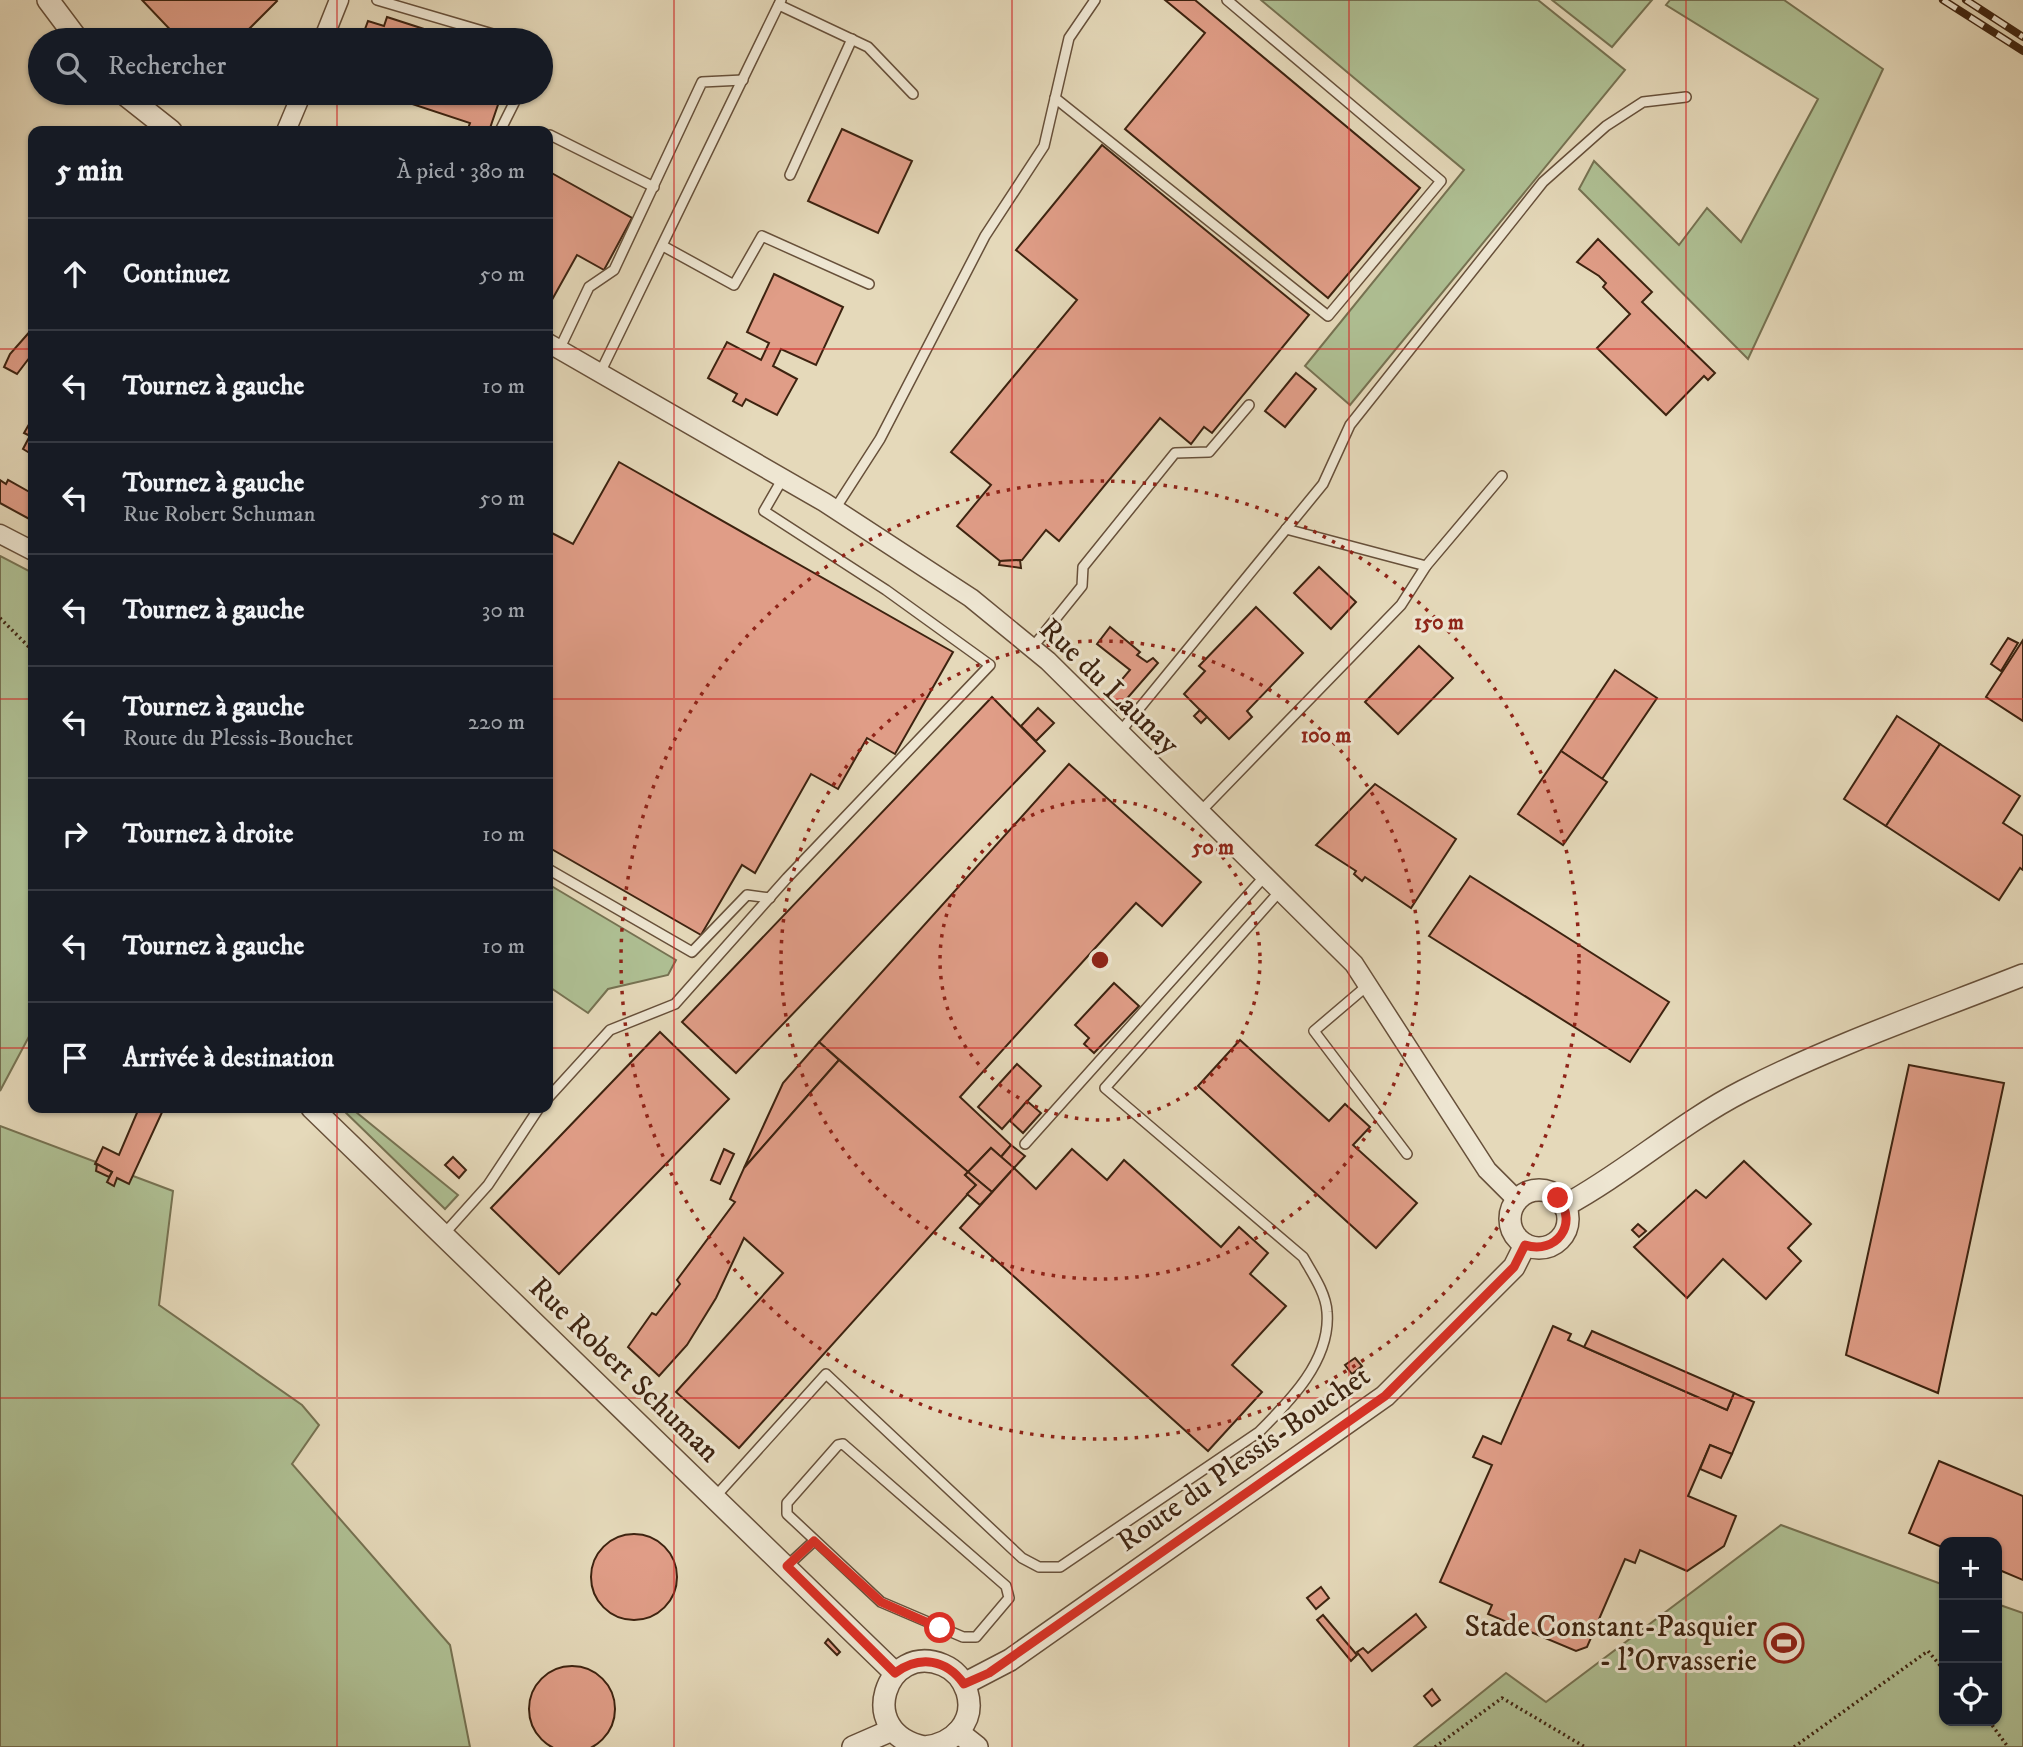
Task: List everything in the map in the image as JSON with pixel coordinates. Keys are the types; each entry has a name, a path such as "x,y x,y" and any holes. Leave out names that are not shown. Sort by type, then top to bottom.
{"street":[{"path":"47,0 69,28"},
{"path":"328,28 339,0"},
{"path":"138,105 165,126"},
{"path":"288,126 297,105"},
{"name":"Rue du Launay","path":"553,347 835,509 971,598 1032,648 1354,964 1488,1170 1517,1200"},
{"path":"0,534 28,548"},
{"path":"1564,1206 1613,1178 1675,1130 1742,1091 1819,1055 2023,975"},
{"name":"Rue Robert Schuman","path":"317,1113 895,1673"},
{"path":"1542,1191 1551,1193 1564,1206 1567,1223 1559,1239 1543,1247 1525,1245 1513,1233 1510,1225 1512,1207 1524,1194 1542,1191"},
{"name":"Route du Plessis-Bouchet","path":"964,1684 1010,1660 1385,1396 1514,1267 1525,1245"},
{"path":"927,1661 949,1667 964,1684 969,1709 958,1732 949,1741 925,1747 901,1739 886,1719 884,1695 895,1673 904,1667 927,1661"},
{"path":"853,1747 892,1730"},
{"path":"958,1732 977,1747"}],"lane":[{"path":"377,0 472,28"},
{"path":"835,509 880,439 985,236 1044,145 1069,38 1094,0"},
{"path":"1055,98 1328,316 1441,181 1227,0"},
{"path":"600,373 780,3 868,47 914,94"},
{"path":"790,175 852,39"},
{"path":"553,347 589,287 614,270 702,82 743,80"},
{"path":"1120,733 1322,484 1350,425 1543,182 1606,126 1643,102 1686,97"},
{"path":"502,126 513,105"},
{"path":"553,136 654,187"},
{"path":"663,246 734,285 762,236 869,284"},
{"path":"1032,648 1082,586 1083,567 1175,453 1209,452 1249,405"},
{"path":"1200,812 1401,605 1426,566 1502,476"},
{"path":"553,1093 610,1030 675,1004 770,898 990,665 886,590 764,511 783,478"},
{"path":"1286,529 1426,566"},
{"path":"553,872 692,952 747,895 770,898"},
{"path":"1025,1144 1265,876"},
{"path":"715,1497 826,1374 1022,1558 1040,1567 1059,1567 1259,1432 1284,1407 1313,1367 1325,1341 1327,1310 1303,1257 1105,1088 1280,891"},
{"path":"1368,985 1314,1031 1407,1154"},
{"path":"444,1234 488,1185 536,1113"},
{"path":"843,1444 1006,1586 1009,1598 976,1637 963,1637 881,1602 814,1541 787,1514 787,1503 838,1445 843,1444"},
{"path":"787,1566 814,1541"}],"path":[{"path":"0,618 28,646"},
{"path":"1794,1747 1928,1651 1939,1664"},
{"path":"1435,1747 1502,1698 1585,1747"},
{"path":"1993,1726 2008,1747"}],"green space":[{"path":"1261,0 1538,0 1625,70 1350,405 1305,366 1464,170"},
{"path":"1552,0 1652,0 1612,47"},
{"path":"1670,0 1784,0 1883,69 1748,359 1579,189 1594,161 1679,245 1707,208 1741,242 1818,99 1666,5"},
{"path":"0,556 28,570 28,1038 0,1091"},
{"path":"553,887 676,960 668,975 608,989 588,1013 553,989"},
{"path":"346,1113 357,1113 458,1195 445,1209"},
{"path":"0,1126 173,1191 159,1305 302,1405 319,1425 292,1464 450,1645 470,1747 0,1747"},
{"name":"Stade Constant-Pasquier - l'Orvasserie","path":"1781,1525 1939,1583 1939,1726 2002,1726 2002,1606 2023,1613 2023,1747 1414,1747 1506,1673 1546,1702"}],"building":[{"path":"142,0 277,1 250,28 169,28"},
{"path":"1165,0 1195,0 1420,188 1328,298 1125,129 1205,33"},
{"path":"387,17 421,28 365,28 368,21 384,26"},
{"path":"415,105 498,105 491,126 469,126 470,123"},
{"path":"842,129 912,161 878,233 808,201"},
{"path":"1102,145 1309,315 1212,433 1204,427 1191,444 1160,418 1059,541 1046,530 1022,560 1000,561 957,526 991,485 951,452 1077,300 1016,250"},
{"path":"553,174 632,218 604,270 577,255 553,298"},
{"path":"1598,239 1652,292 1642,302 1715,373 1708,380 1704,376 1666,415 1597,348 1630,314 1603,287 1606,283 1599,276 1577,262"},
{"path":"774,274 843,307 816,365 781,349 773,366 797,379 777,415 746,399 742,406 733,401 737,394 708,378 727,342 761,360 769,343 747,332"},
{"path":"28,334 28,360 17,374 4,367 10,354"},
{"path":"1296,373 1316,389 1285,427 1265,411"},
{"path":"28,440 28,452 23,449"},
{"path":"619,462 953,652 895,754 867,738 838,789 811,774 755,873 742,865 701,935 553,850 553,534 573,544"},
{"path":"0,480 6,484 8,480 28,491 28,518 0,503"},
{"path":"1020,560 1021,568 999,565 1000,561"},
{"path":"1319,567 1356,602 1331,629 1294,593"},
{"path":"1256,607 1303,653 1247,711 1252,717 1229,739 1184,694 1205,671 1199,666"},
{"path":"1110,627 1140,652 1137,655 1147,662 1153,658 1158,663 1117,710 1107,697 1130,670 1097,644"},
{"path":"2008,638 2018,643 2001,671 1991,664"},
{"path":"2023,640 2023,721 1986,697"},
{"path":"1419,646 1453,678 1398,734 1365,702"},
{"path":"1615,670 1657,698 1602,779 1561,751"},
{"path":"992,697 1045,751 736,1073 682,1022"},
{"path":"1038,708 1054,723 1036,741 1021,726"},
{"path":"1200,710 1207,717 1201,723 1194,716"},
{"path":"1897,716 1940,744 1886,826 1844,799"},
{"path":"1940,744 2020,796 2003,823 2023,836 2023,870 2020,868 1999,900 1886,826"},
{"path":"1561,751 1607,782 1563,845 1518,814"},
{"path":"1069,764 1201,882 1162,926 1136,903 960,1097 1011,1145 1001,1157 991,1148 968,1172 819,1042"},
{"path":"1375,784 1456,839 1411,908 1365,877 1362,881 1354,874 1356,871 1316,845"},
{"path":"1470,876 1669,1002 1630,1062 1429,936"},
{"path":"1114,983 1139,1006 1094,1053 1084,1044 1089,1038 1075,1025"},
{"path":"660,1032 729,1099 559,1274 491,1208"},
{"path":"1240,1040 1329,1121 1345,1104 1370,1127 1353,1145 1417,1203 1376,1248 1198,1086"},
{"path":"819,1042 839,1060 744,1168 783,1083"},
{"path":"839,1060 968,1172 965,1175 976,1185 739,1448 676,1392 783,1273 744,1238 716,1298 687,1345 659,1376 628,1347 652,1313 656,1315 680,1284 677,1280 735,1202 730,1199 744,1168"},
{"path":"1017,1064 1041,1086 1002,1129 978,1107"},
{"path":"1909,1065 2004,1083 1938,1393 1846,1355"},
{"path":"1027,1101 1041,1113 1023,1133 1010,1121"},
{"path":"137,1113 162,1113 129,1184 117,1178 114,1186 107,1182 112,1172 95,1164 103,1147 119,1155"},
{"path":"1011,1145 1025,1156 1014,1168 1001,1157"},
{"path":"991,1148 1014,1168 992,1192 968,1172"},
{"path":"724,1149 734,1154 720,1184 711,1180"},
{"path":"1072,1149 1107,1180 1124,1160 1221,1247 1239,1227 1268,1253 1250,1274 1286,1306 1232,1365 1262,1392 1208,1451 960,1228 1014,1168 1036,1189"},
{"path":"453,1157 466,1170 459,1178 445,1165"},
{"path":"1744,1161 1811,1224 1788,1248 1801,1261 1766,1299 1723,1259 1687,1298 1634,1247 1696,1190 1706,1198"},
{"path":"97,1164 112,1172 109,1177 96,1171"},
{"path":"968,1172 992,1192 980,1205 967,1194 976,1185 965,1175"},
{"path":"1638,1224 1646,1231 1639,1237 1632,1230"},
{"path":"1553,1326 1571,1334 1568,1340 1727,1410 1734,1393 1754,1402 1732,1454 1710,1445 1688,1496 1736,1516 1724,1546 1687,1571 1640,1550 1635,1563 1625,1559 1587,1647 1576,1651 1488,1614 1492,1605 1440,1582 1492,1465 1473,1457 1483,1436 1501,1444"},
{"path":"1592,1331 1734,1393 1727,1410 1584,1347"},
{"path":"1355,1358 1362,1366 1352,1374 1345,1365"},
{"path":"1710,1445 1732,1454 1721,1478 1700,1469"},
{"path":"1939,1461 2023,1496 2023,1580 2002,1571 2002,1537 1939,1537 1939,1546 1909,1533"},
{"path":"626,1534 642,1534 665,1546 674,1560 677,1577 674,1594 665,1608 642,1620 626,1620 610,1613 598,1601 591,1585 591,1569 598,1553 610,1541"},
{"path":"1321,1587 1329,1598 1316,1609 1307,1598"},
{"path":"1416,1614 1426,1627 1372,1671 1357,1652 1363,1648 1368,1653"},
{"path":"1323,1615 1357,1655 1351,1661 1317,1620"},
{"path":"828,1639 840,1652 837,1655 825,1643"},
{"path":"564,1667 580,1667 596,1674 607,1685 614,1701 614,1717 607,1733 588,1748 556,1748 548,1744 537,1733 530,1717 530,1701 537,1685 548,1674"},
{"path":"1432,1689 1440,1700 1432,1706 1424,1696"}],"railway":[{"path":"1943,0 2023,51"},
{"path":"1966,0 2023,37"}],"place":[{"name":"Stade Constant-Pasquier - l'Orvasserie","path":"1784,1643"}],"route":[{"path":"940,1628 881,1602 814,1541 787,1566 895,1673 915,1662 927,1661 949,1667 964,1684 989,1673 1385,1396 1410,1374 1514,1267 1525,1245 1543,1247 1552,1245 1559,1239 1567,1223 1567,1214 1558,1198"}]}
